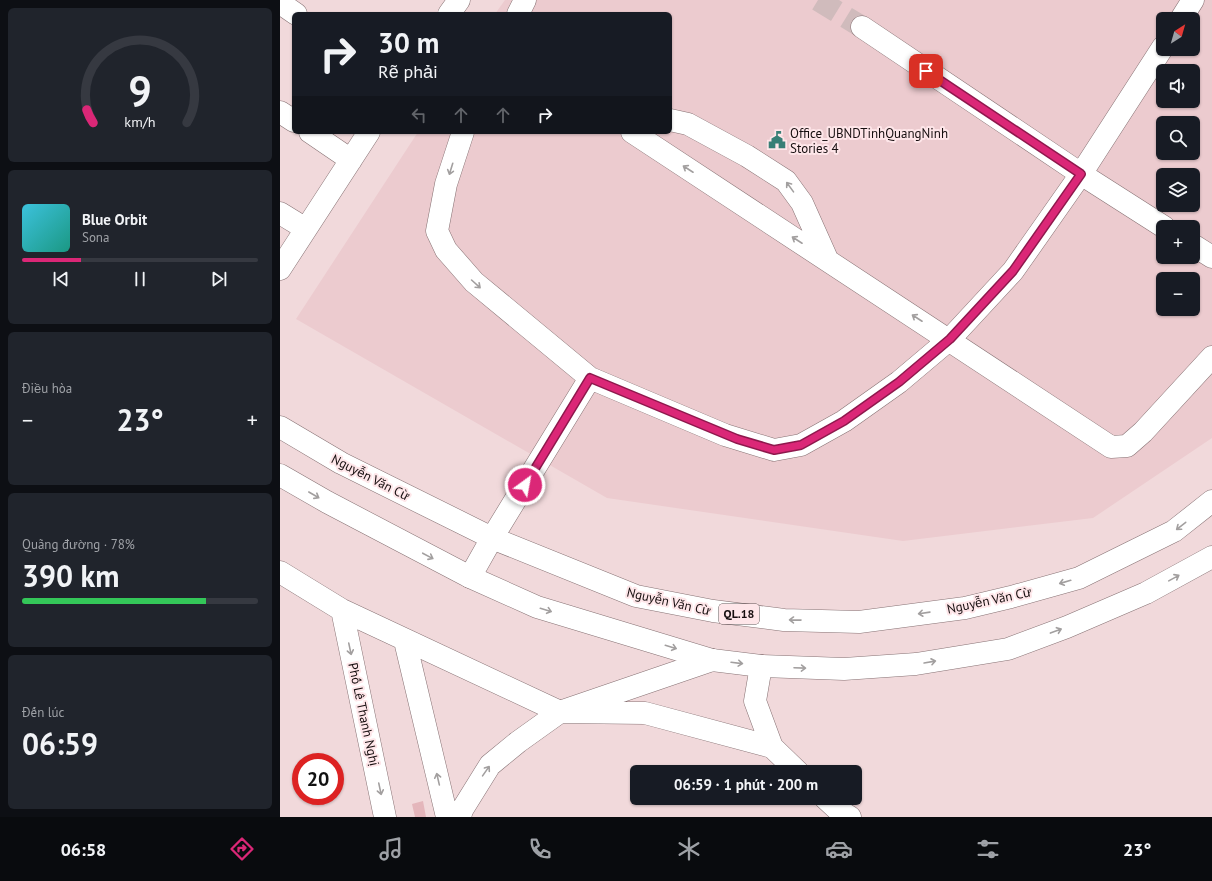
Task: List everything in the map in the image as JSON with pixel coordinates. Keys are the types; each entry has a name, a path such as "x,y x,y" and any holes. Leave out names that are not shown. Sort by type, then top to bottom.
{"main road":[{"path":"519,12 525,0"},
{"path":"1185,12 1193,0"},
{"path":"280,3 293,12"},
{"path":"862,27 1081,174 1156,222"},
{"path":"462,134 446,184 437,232 446,250 474,282 590,378 725,435 774,450 801,445 844,421 899,382 950,339 1013,271 1081,174 1157,56"},
{"path":"280,112 292,120"},
{"path":"672,120 688,124 747,156 786,181 802,203 827,259"},
{"path":"313,134 351,160"},
{"path":"280,269 368,134"},
{"path":"635,134 950,339 1111,447 1127,446 1143,432 1212,357"},
{"path":"280,213 306,229"},
{"path":"1200,250 1212,258"},
{"path":"470,577 492,538 590,378"},
{"name":"Nguyễn Văn Cừ","path":"280,427 341,463 492,538 636,596 713,611 784,620 859,622 965,608 1011,597 1079,578 1174,531 1212,501"},
{"path":"280,475 327,502 470,577 537,607 712,660 761,666 844,669 916,664 1008,649 1067,627 1146,593 1212,557"},
{"path":"280,572 342,610 405,641 560,712 645,713 772,747"},
{"name":"Phố Lê Thanh Nghị","path":"342,610 385,817"},
{"path":"405,641 447,817"},
{"path":"460,817 462,810 490,765 518,742 560,712 712,660"},
{"path":"761,666 755,701 772,747 791,765"},
{"path":"833,805 850,817"}],"shaded area":[{"path":"505,0 1212,0 1212,438 1093,518 903,541 607,498 296,319 417,134 672,134 672,12 496,12"},
{"path":"423,801 426,817 415,817 412,804"}],"tunnel":[{"path":"818,0 862,27"}],"place":[{"name":"Office_UBNDTinhQuangNinh Stories 4","path":"777,140"}],"route":[{"path":"525,485 590,378 725,435 774,450 801,445 844,421 899,382 950,339 1013,271 1081,174 926,71"}]}
